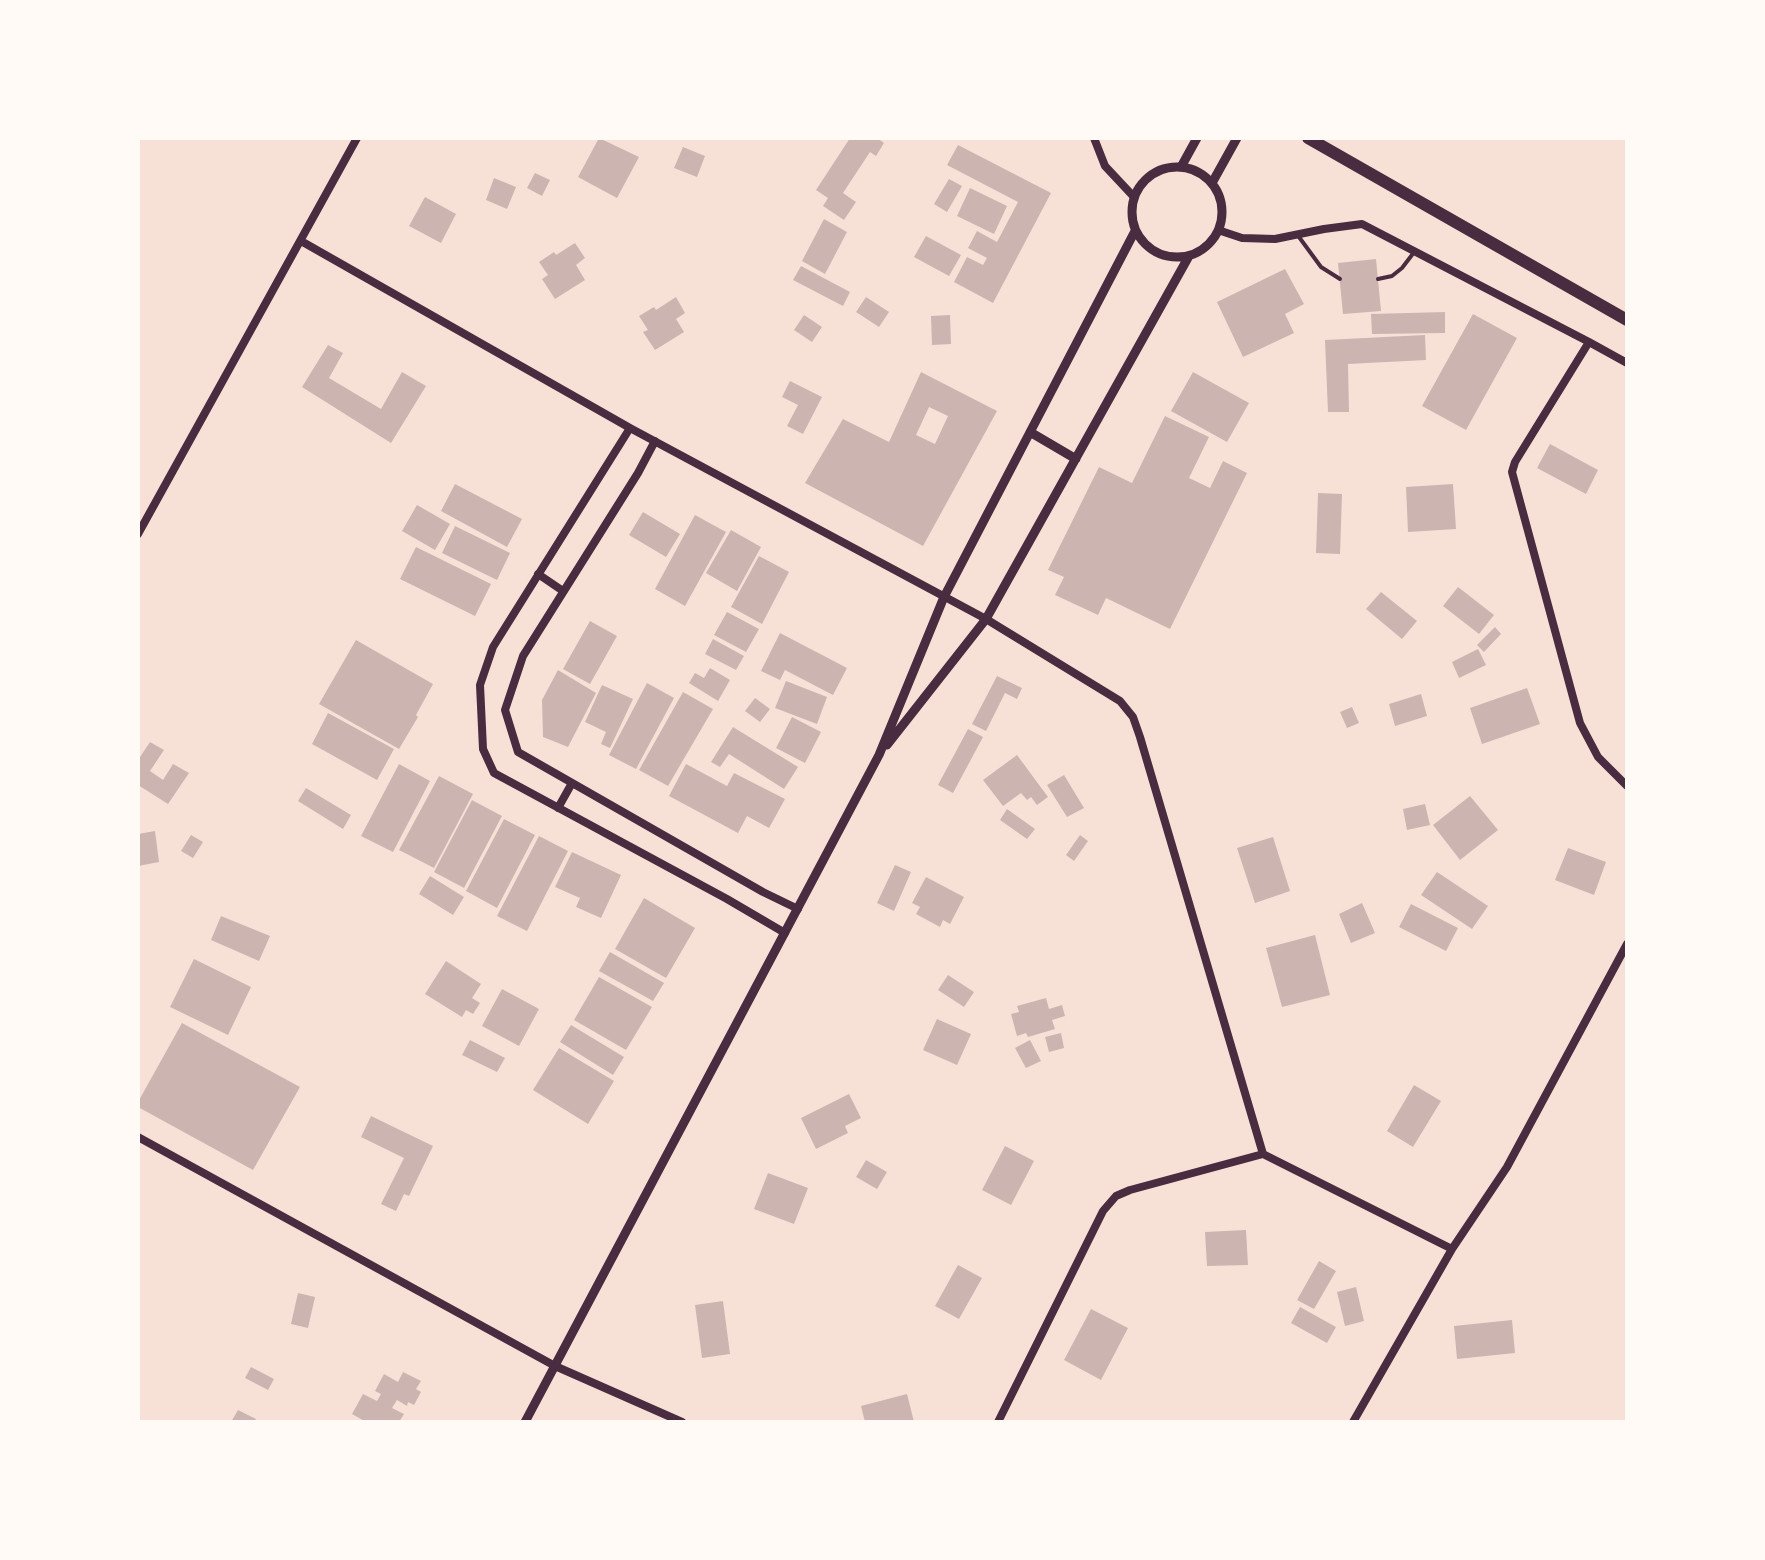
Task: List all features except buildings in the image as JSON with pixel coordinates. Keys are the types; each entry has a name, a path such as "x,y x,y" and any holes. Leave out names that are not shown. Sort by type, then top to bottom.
{"highway":[{"path":"1308,138 1627,320"}],"street":[{"path":"138,534 357,138"},
{"path":"1094,138 1105,166 1134,197"},
{"path":"1181,167 1197,138"},
{"path":"1212,183 1237,138"},
{"path":"1181,167 1198,172 1212,183 1221,200 1222,219 1209,246 1189,256 1168,257 1149,248 1135,231 1131,214 1134,197 1152,174 1181,167"},
{"path":"1218,230 1242,238 1275,239 1362,224 1627,363"},
{"path":"525,1422 879,755 944,597 1135,231"},
{"path":"301,241 630,428 986,619 1120,701 1133,717 1263,1154"},
{"path":"879,755 986,619 1189,256"},
{"path":"1589,342 1515,462 1512,472 1580,723 1598,757 1627,786"},
{"path":"630,428 493,647 480,685 483,749 494,773 785,933"},
{"path":"1030,432 1076,459"},
{"path":"655,441 523,656 505,710 518,752 798,909"},
{"path":"538,574 563,591"},
{"path":"558,808 572,783"},
{"path":"1353,1422 1452,1249 1507,1167 1627,944"},
{"path":"138,1137 555,1366 682,1422"},
{"path":"998,1422 1103,1211 1116,1196 1130,1190 1263,1154 1452,1249"}],"lane":[{"path":"1298,235 1321,267 1340,279"},
{"path":"1378,279 1392,276 1415,251"}]}
